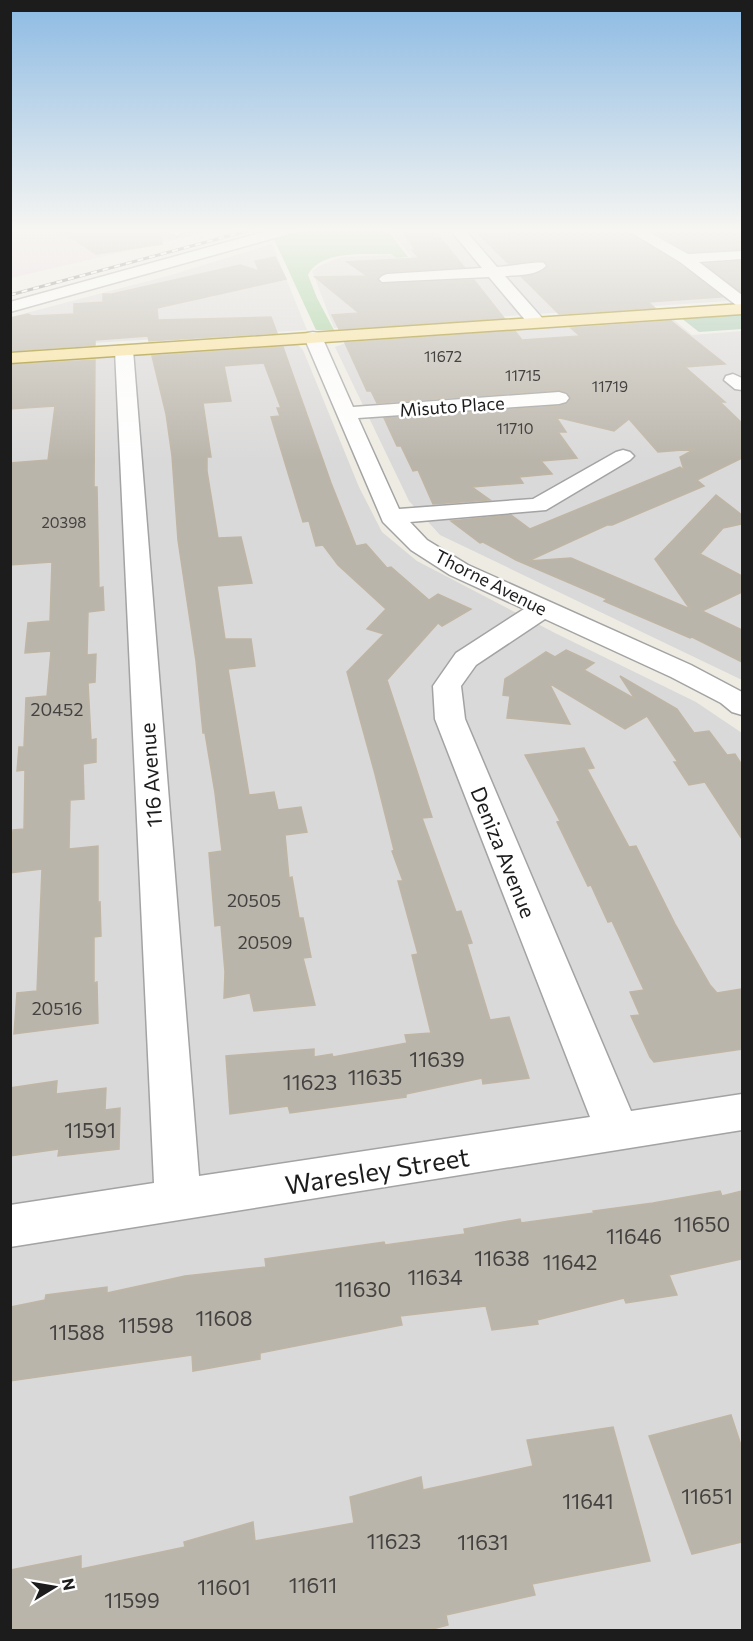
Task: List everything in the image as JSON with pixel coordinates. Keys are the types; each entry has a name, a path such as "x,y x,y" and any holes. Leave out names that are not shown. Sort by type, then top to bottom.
{"main road":[{"path":"10,358 742,309"}],"street":[{"path":"523,308 537,323"},
{"name":"Thorne Avenue","path":"313,337 390,517 419,545 459,570 681,671 731,697 742,706"},
{"name":"116 Avenue","path":"124,350 178,1200"},
{"name":"Misuto Place","path":"345,413 559,398"},
{"path":"390,517 538,505 623,456"},
{"name":"Deniza Avenue","path":"543,609 466,659 447,686 450,720 618,1132"},
{"name":"Waresley Street","path":"10,1226 742,1112"}],"shaded area":[{"path":"47,308 298,308 307,330 11,348 11,317"},
{"path":"326,308 632,308 334,328"},
{"path":"673,319 692,335 742,331 742,680 440,535 409,501 335,347 348,342"},
{"path":"298,345 303,350 359,487 382,532 417,561 555,633 696,702 742,733 742,1630 11,1630 11,364"}],"green space":[{"path":"306,308 322,308 334,330 316,330"},
{"path":"742,309 742,329 699,332 676,314"}],"building":[{"path":"74,308 159,308 157,308 158,320 271,317 277,333 149,341 148,336 95,340 95,345 10,351 10,318 28,314 32,316 74,314"},
{"path":"352,308 496,308 504,318 339,329 332,315 359,313"},
{"path":"553,308 655,308 559,314"},
{"path":"671,321 725,364 685,367 725,402 720,402 742,423 742,458 697,480 704,486 612,525 607,525 528,561 571,558 690,609 655,559 716,495 742,515 742,524 723,528 700,554 742,576 742,592 702,611 742,630 742,662 692,637 604,601 607,599 516,560 483,542 480,543 451,521 511,515 530,529 680,467 684,470 680,457 695,449 658,452 629,419 614,431 556,417 566,432 558,432 577,458 541,461 552,474 519,477 523,483 472,487 490,500 433,504 418,470 413,471 401,446 397,446 384,418 559,406 568,403 571,397 567,392 559,390 377,403 371,391 367,391 345,343 515,331 522,340 580,336 571,328"},
{"path":"283,347 356,546 366,544 387,568 391,567 429,600 438,594 471,609 442,626 438,623 387,680 432,817 422,818 456,912 461,911 472,943 467,944 490,1020 509,1017 529,1078 483,1084 482,1078 406,1094 406,1097 290,1113 288,1106 230,1114 226,1056 314,1049 314,1057 332,1054 333,1057 407,1043 405,1035 431,1033 412,955 418,954 398,881 403,881 392,851 394,850 375,774 347,672 384,634 367,629 386,609 338,565 323,545 316,546 309,521 303,522 271,417 280,416 277,408 281,408 264,363 224,366 231,401 203,403 211,457 207,457 207,471 218,538 241,537 252,583 217,586 225,639 251,639 255,666 228,669 249,795 274,792 278,810 301,807 307,832 285,835 289,878 292,877 299,918 303,918 311,957 303,958 315,1005 254,1011 250,993 224,998 225,972 221,925 215,926 209,853 222,851 215,793 205,733 203,733 196,661 178,540 172,456 166,414 152,356"},
{"path":"95,360 94,487 97,487 99,588 103,587 104,610 88,612 87,655 96,654 95,682 88,683 91,740 96,739 96,762 83,764 84,799 70,800 69,849 98,846 98,903 100,902 101,936 94,937 94,983 97,982 98,1023 14,1034 17,993 37,991 42,869 10,873 13,830 24,829 25,770 17,771 19,747 24,747 26,698 47,696 51,651 25,653 28,623 50,621 52,562 10,565 10,463 48,460 55,406 10,409 10,365"},
{"path":"566,650 594,663 584,670 635,699 620,676 677,709 694,733 709,731 727,755 735,754 742,765 742,839 705,782 689,785 674,762 678,762 647,716 625,729 549,683 570,724 507,718 510,696 503,695 505,679 546,652 555,657"},
{"path":"584,748 594,768 587,769 629,847 636,846 675,924 710,985 717,993 742,989 742,1049 654,1062 650,1057 631,1016 640,1015 630,992 644,990 612,921 608,922 591,885 588,886 557,822 560,821 525,755"},
{"path":"57,1081 56,1094 106,1088 105,1110 120,1108 119,1149 58,1156 59,1149 10,1156 10,1088"},
{"path":"720,1191 722,1196 742,1191 742,1259 669,1275 677,1295 626,1303 624,1298 537,1320 538,1324 492,1330 486,1306 400,1316 402,1325 260,1353 260,1359 193,1371 192,1355 10,1381 10,1307 45,1300 46,1295 107,1287 107,1293 185,1276 266,1267 265,1259 384,1242 385,1245 465,1234 464,1229 520,1219 521,1223 594,1213 593,1211"},
{"path":"731,1415 742,1448 742,1542 692,1554 649,1436"},
{"path":"613,1427 650,1561 532,1584 535,1595 446,1615 448,1625 429,1630 10,1630 10,1570 81,1556 81,1569 185,1547 184,1542 253,1522 255,1541 354,1523 350,1497 421,1477 423,1490 533,1466 527,1440"}]}
